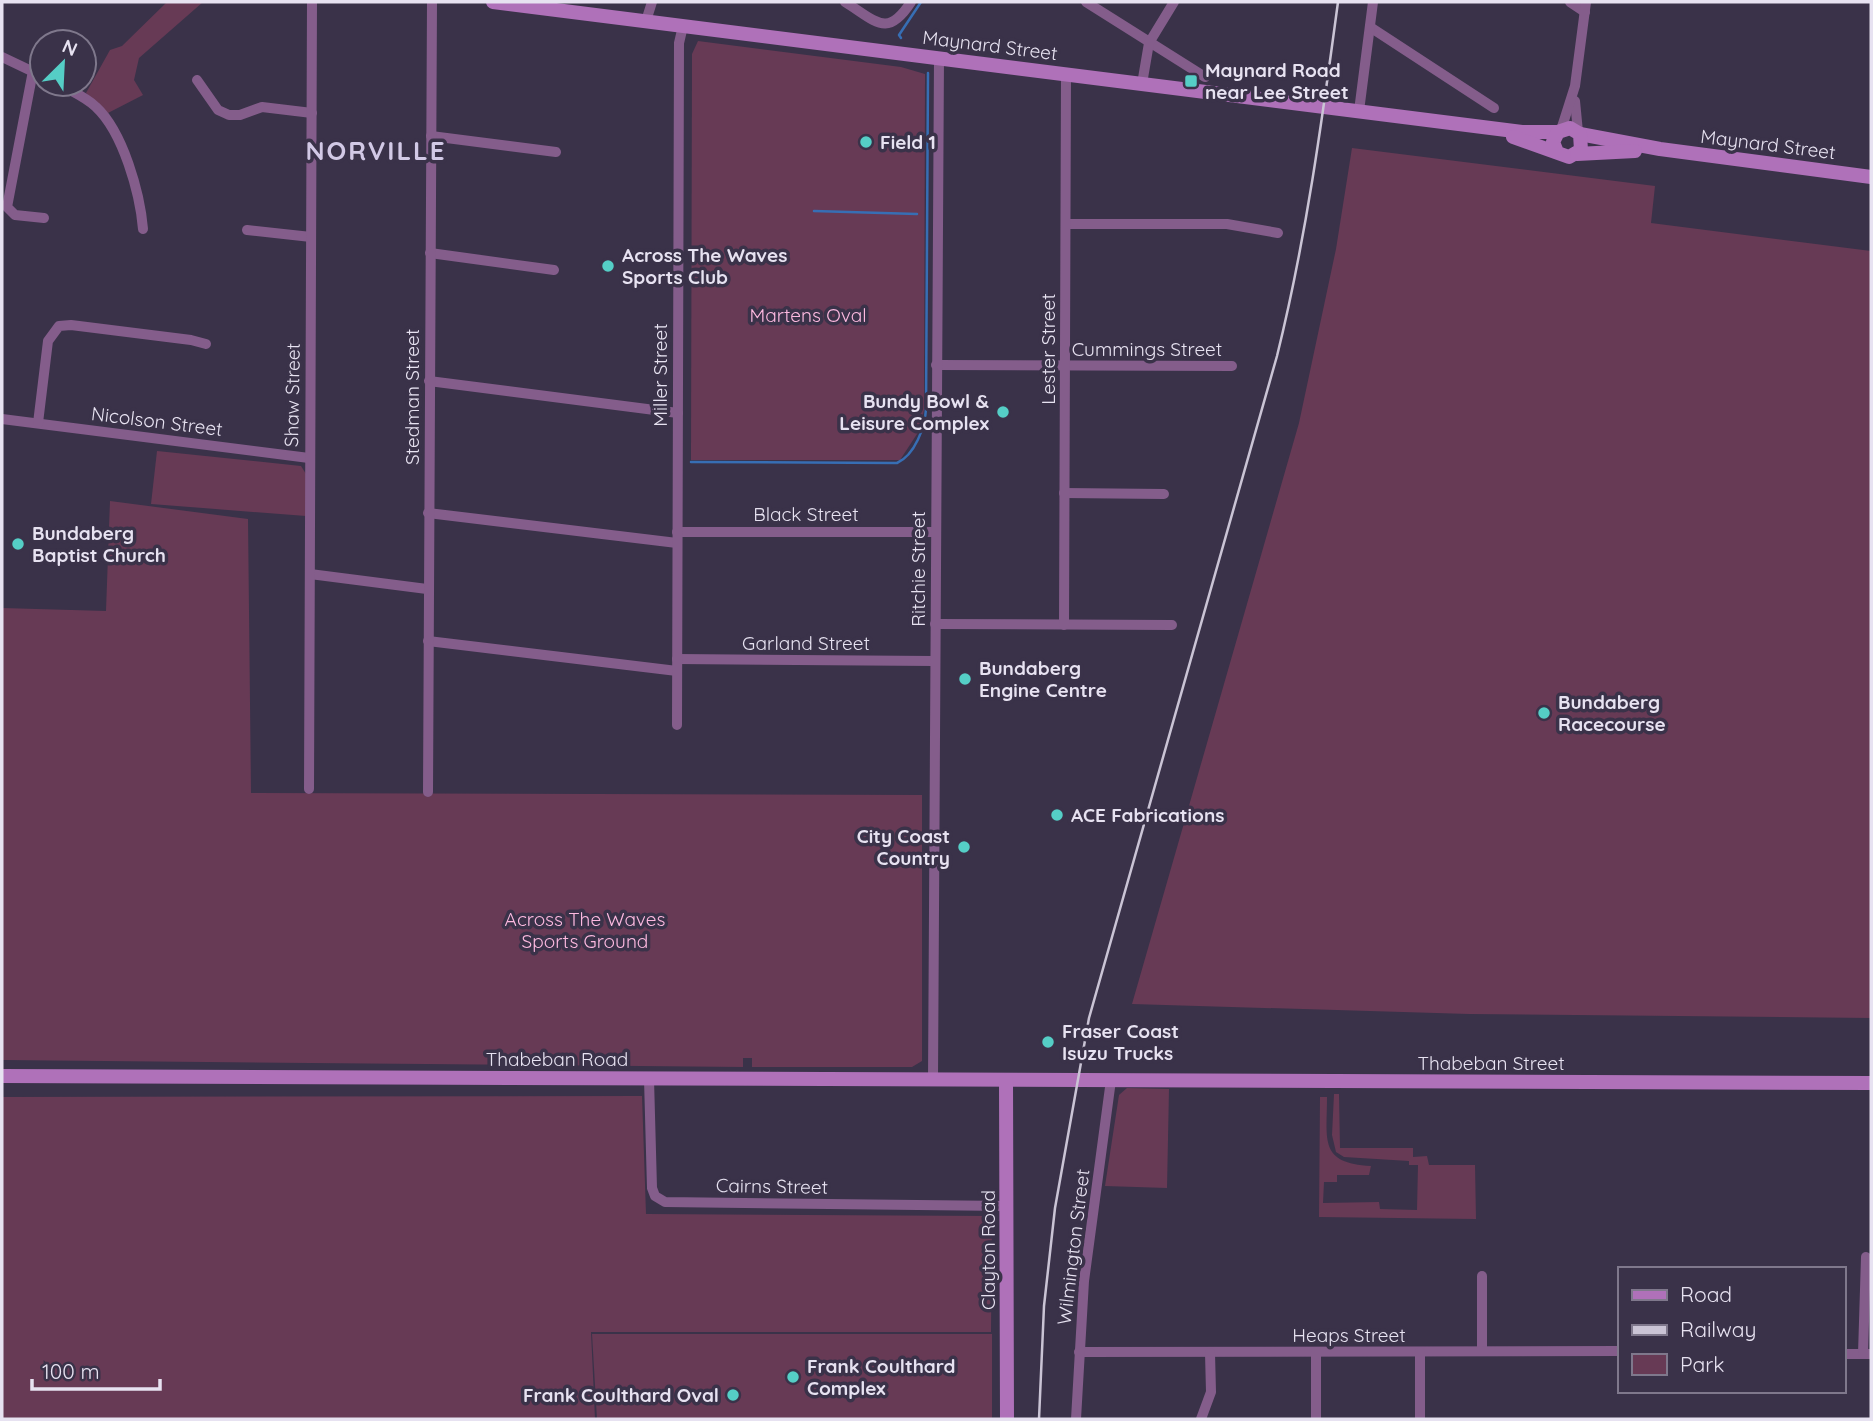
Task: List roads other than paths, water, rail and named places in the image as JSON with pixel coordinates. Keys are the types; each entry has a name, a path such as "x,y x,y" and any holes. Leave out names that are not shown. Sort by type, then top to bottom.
{"street":[{"name":"Shaw Street","path":"309,789 312,2"},
{"name":"Stedman Street","path":"428,792 432,2"},
{"name":"Maynard Street","path":"493,2 1481,127 1542,134 1559,131"},
{"path":"646,21 652,2"},
{"path":"845,2 875,21 888,24 897,21 911,2"},
{"path":"1086,2 1205,77"},
{"path":"1142,84 1149,43 1174,2"},
{"path":"1359,111 1373,2"},
{"path":"1570,2 1586,7 1575,86 1553,142 1557,152 1566,157 1577,154 1583,145 1579,133 1575,86"},
{"name":"Miller Street","path":"677,726 679,56 683,26"},
{"path":"1370,27 1494,108"},
{"path":"2,57 28,69"},
{"name":"Ritchie Street","path":"933,1080 939,58"},
{"name":"Lester Street","path":"1064,625 1066,74"},
{"path":"197,80 218,110 229,115 240,115 262,107 312,113"},
{"path":"32,98 7,207 15,215 44,218"},
{"path":"83,98 92,103 104,117 136,185 143,229"},
{"name":"Maynard Street","path":"1481,127 1557,152"},
{"path":"1559,131 1570,128 1579,133"},
{"name":"Maynard Street","path":"1579,133 1660,149 1871,177"},
{"path":"431,136 556,152"},
{"name":"Maynard Street","path":"1577,154 1660,149"},
{"path":"1066,224 1227,224 1278,233"},
{"path":"247,230 311,237"},
{"path":"430,253 554,270"},
{"path":"38,424 48,341 59,327 84,326 206,344"},
{"name":"Cummings Street","path":"936,365 1232,366"},
{"path":"429,381 678,413"},
{"name":"Nicolson Street","path":"2,419 309,457"},
{"path":"1064,493 1164,494"},
{"name":"Black Street","path":"428,513 677,537 935,532"},
{"path":"310,574 427,589"},
{"path":"935,624 1172,625"},
{"path":"428,641 677,671"},
{"name":"Garland Street","path":"677,659 934,661"},
{"name":"Thabeban Road","path":"2,1076 1111,1080"},
{"name":"Cairns Street","path":"649,1079 652,1188 655,1196 665,1202 1007,1206"},
{"name":"Clayton Road","path":"1006,1080 1007,1419"},
{"name":"Thabeban Street","path":"1111,1080 1871,1083"},
{"name":"Wilmington Street","path":"1076,1419 1084,1281 1111,1080"},
{"path":"1845,1354 1867,1354 1866,1257"},
{"path":"1482,1276 1482,1351"},
{"name":"Heaps Street","path":"1079,1352 1618,1352"},
{"path":"1316,1352 1316,1419"},
{"path":"1420,1352 1420,1419"},
{"path":"1201,1419 1211,1392 1210,1353"}],"waterway":[{"path":"901,38 899,35 921,2"},
{"path":"691,462 897,463 914,447 924,424 926,409 928,73"},
{"path":"814,211 917,214"}],"railway":[{"path":"1039,1419 1044,1306 1055,1208 1089,1018 1277,356 1305,224 1338,2"}],"place":[{"name":"Maynard Road near Lee Street","path":"1191,81"},
{"name":"Field 1","path":"866,142"},
{"name":"Across The Waves Sports Club","path":"608,266"},
{"name":"Bundy Bowl & Leisure Complex","path":"1003,412"},
{"name":"Bundaberg Baptist Church","path":"18,544"},
{"name":"Bundaberg Engine Centre","path":"965,679"},
{"name":"Bundaberg Racecourse","path":"1544,713"},
{"name":"ACE Fabrications","path":"1057,815"},
{"name":"City Coast Country","path":"964,847"},
{"name":"Fraser Coast Isuzu Trucks","path":"1048,1042"},
{"name":"Frank Coulthard Complex","path":"793,1377"},
{"name":"Frank Coulthard Oval","path":"733,1395"}],"district":[{"name":"NORVILLE","path":"376,150"}],"park label":[{"name":"Martens Oval","path":"808,315"},
{"name":"Across The Waves Sports Ground","path":"585,930"}]}
